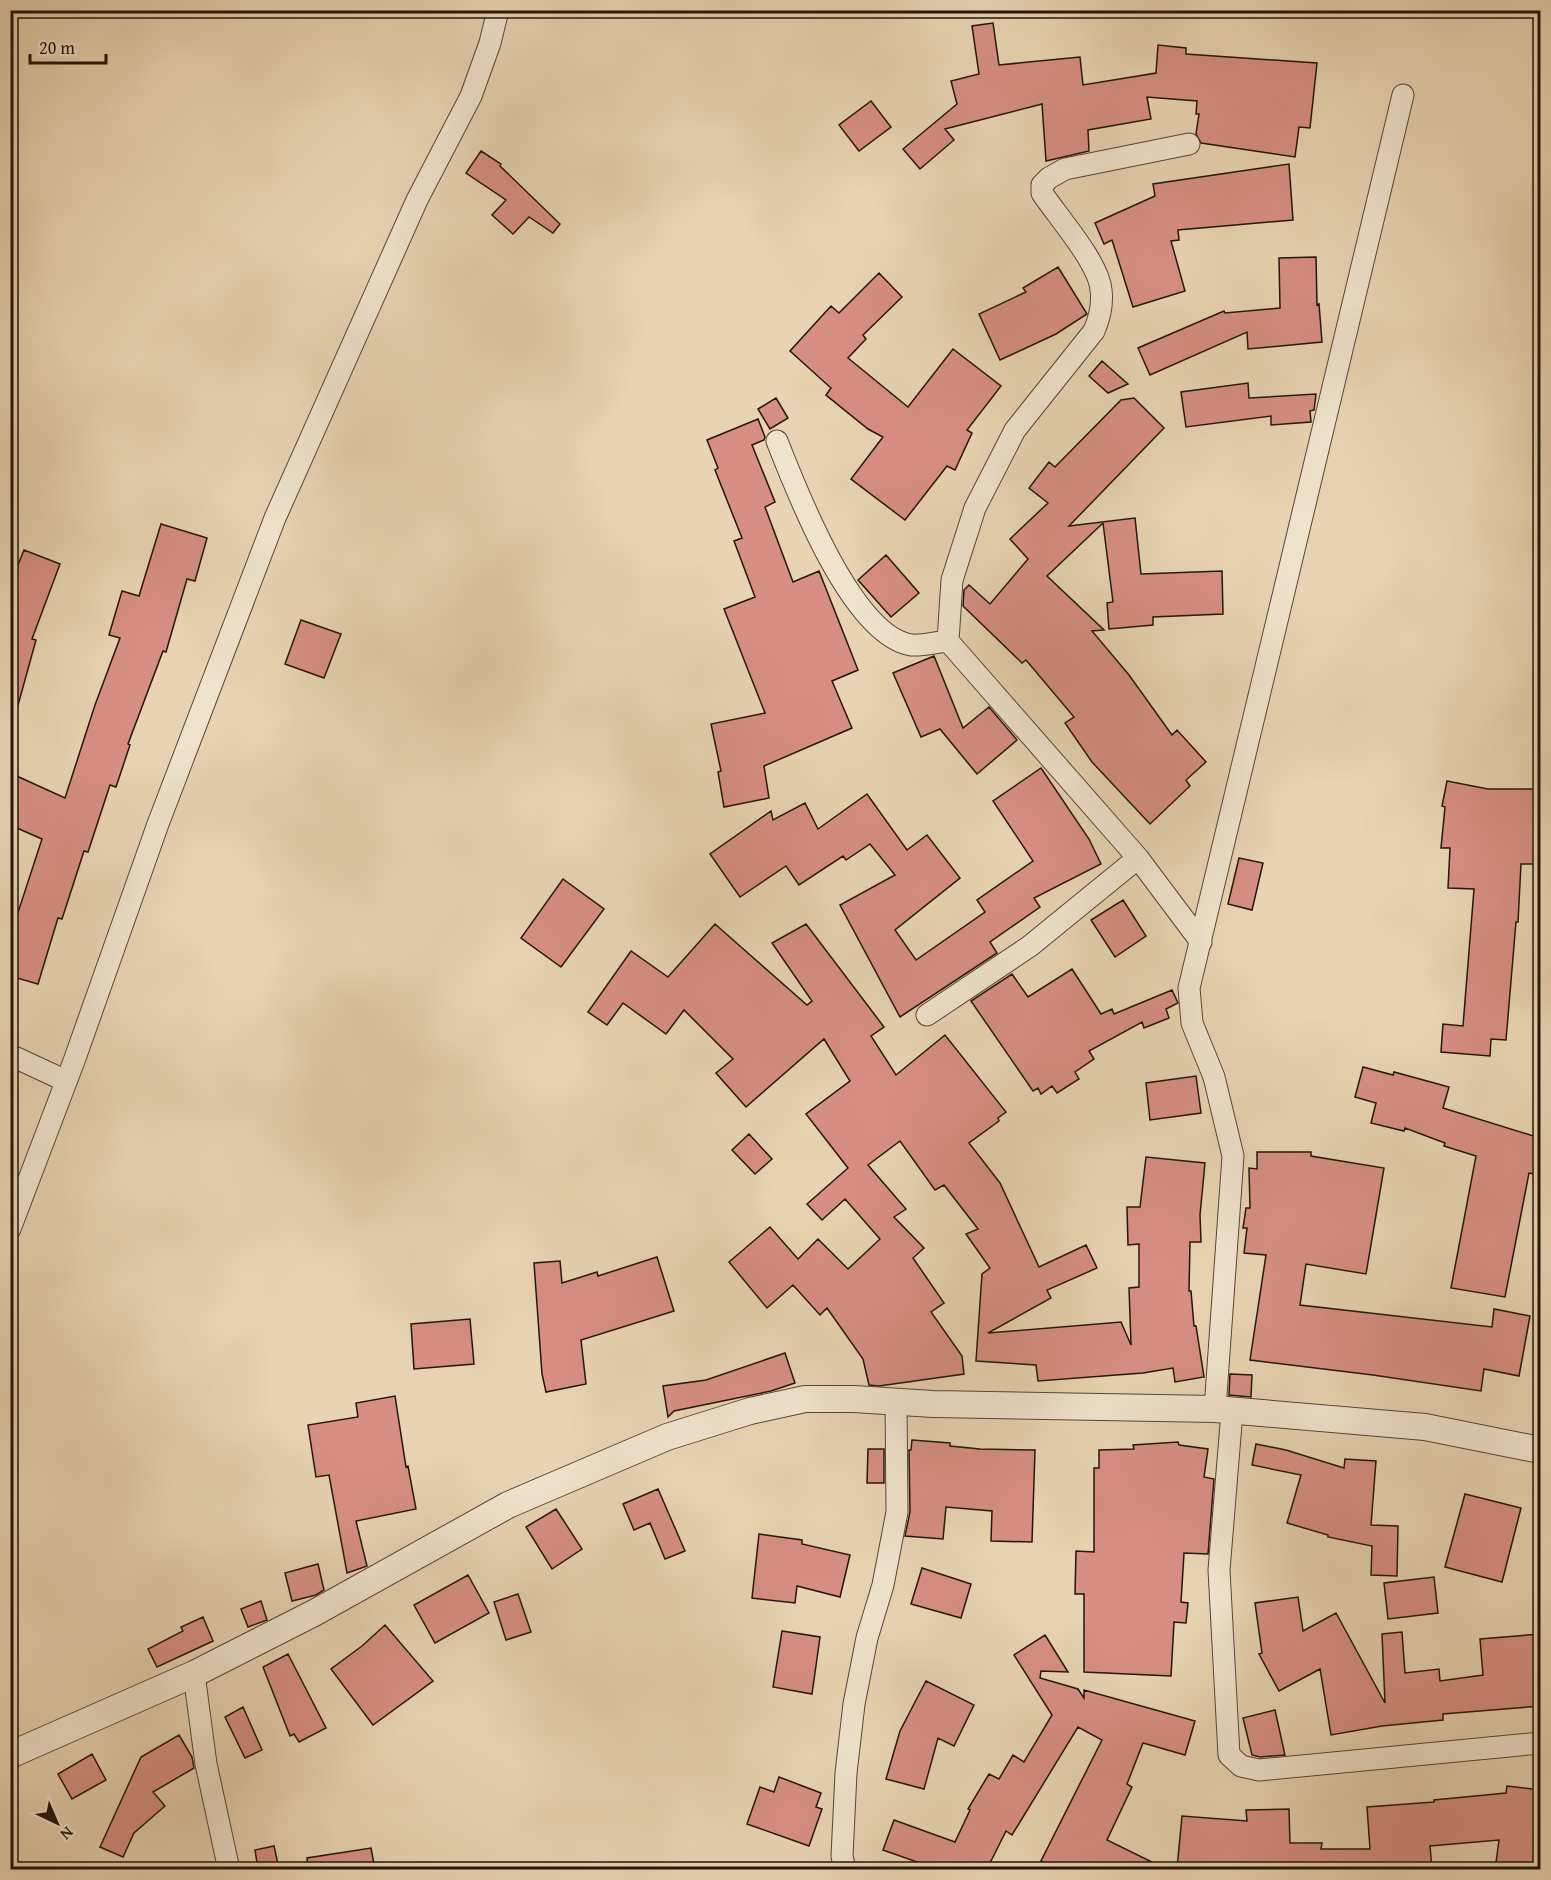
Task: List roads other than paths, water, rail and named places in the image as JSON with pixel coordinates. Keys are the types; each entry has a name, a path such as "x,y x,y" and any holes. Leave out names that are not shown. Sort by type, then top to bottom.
{"street":[{"path":"10,1229 66,1082 158,824 275,518 417,200 471,96 490,43 498,10"},
{"path":"1403,95 1189,988 1192,1023 1214,1077 1233,1156 1220,1570 1229,1755 1240,1766 1259,1770 1540,1743"},
{"path":"1189,144 1065,169 1049,177 1042,185 1042,194 1091,263 1101,287 1101,313 1095,331 1015,430 975,508 952,580 948,641 1138,858 1201,942"},
{"path":"777,441 793,481 836,571 863,611 889,636 911,645 948,641"},
{"path":"927,1015 1030,946 1138,858"},
{"path":"10,1055 66,1082"},
{"path":"10,1755 194,1674 314,1613 508,1504 667,1437 750,1412 805,1399 945,1405 1224,1410 1425,1427 1540,1450"},
{"path":"844,1869 842,1856 846,1773 854,1704 867,1638 883,1585 897,1512 896,1402"},
{"path":"194,1674 206,1764 229,1869"}]}
